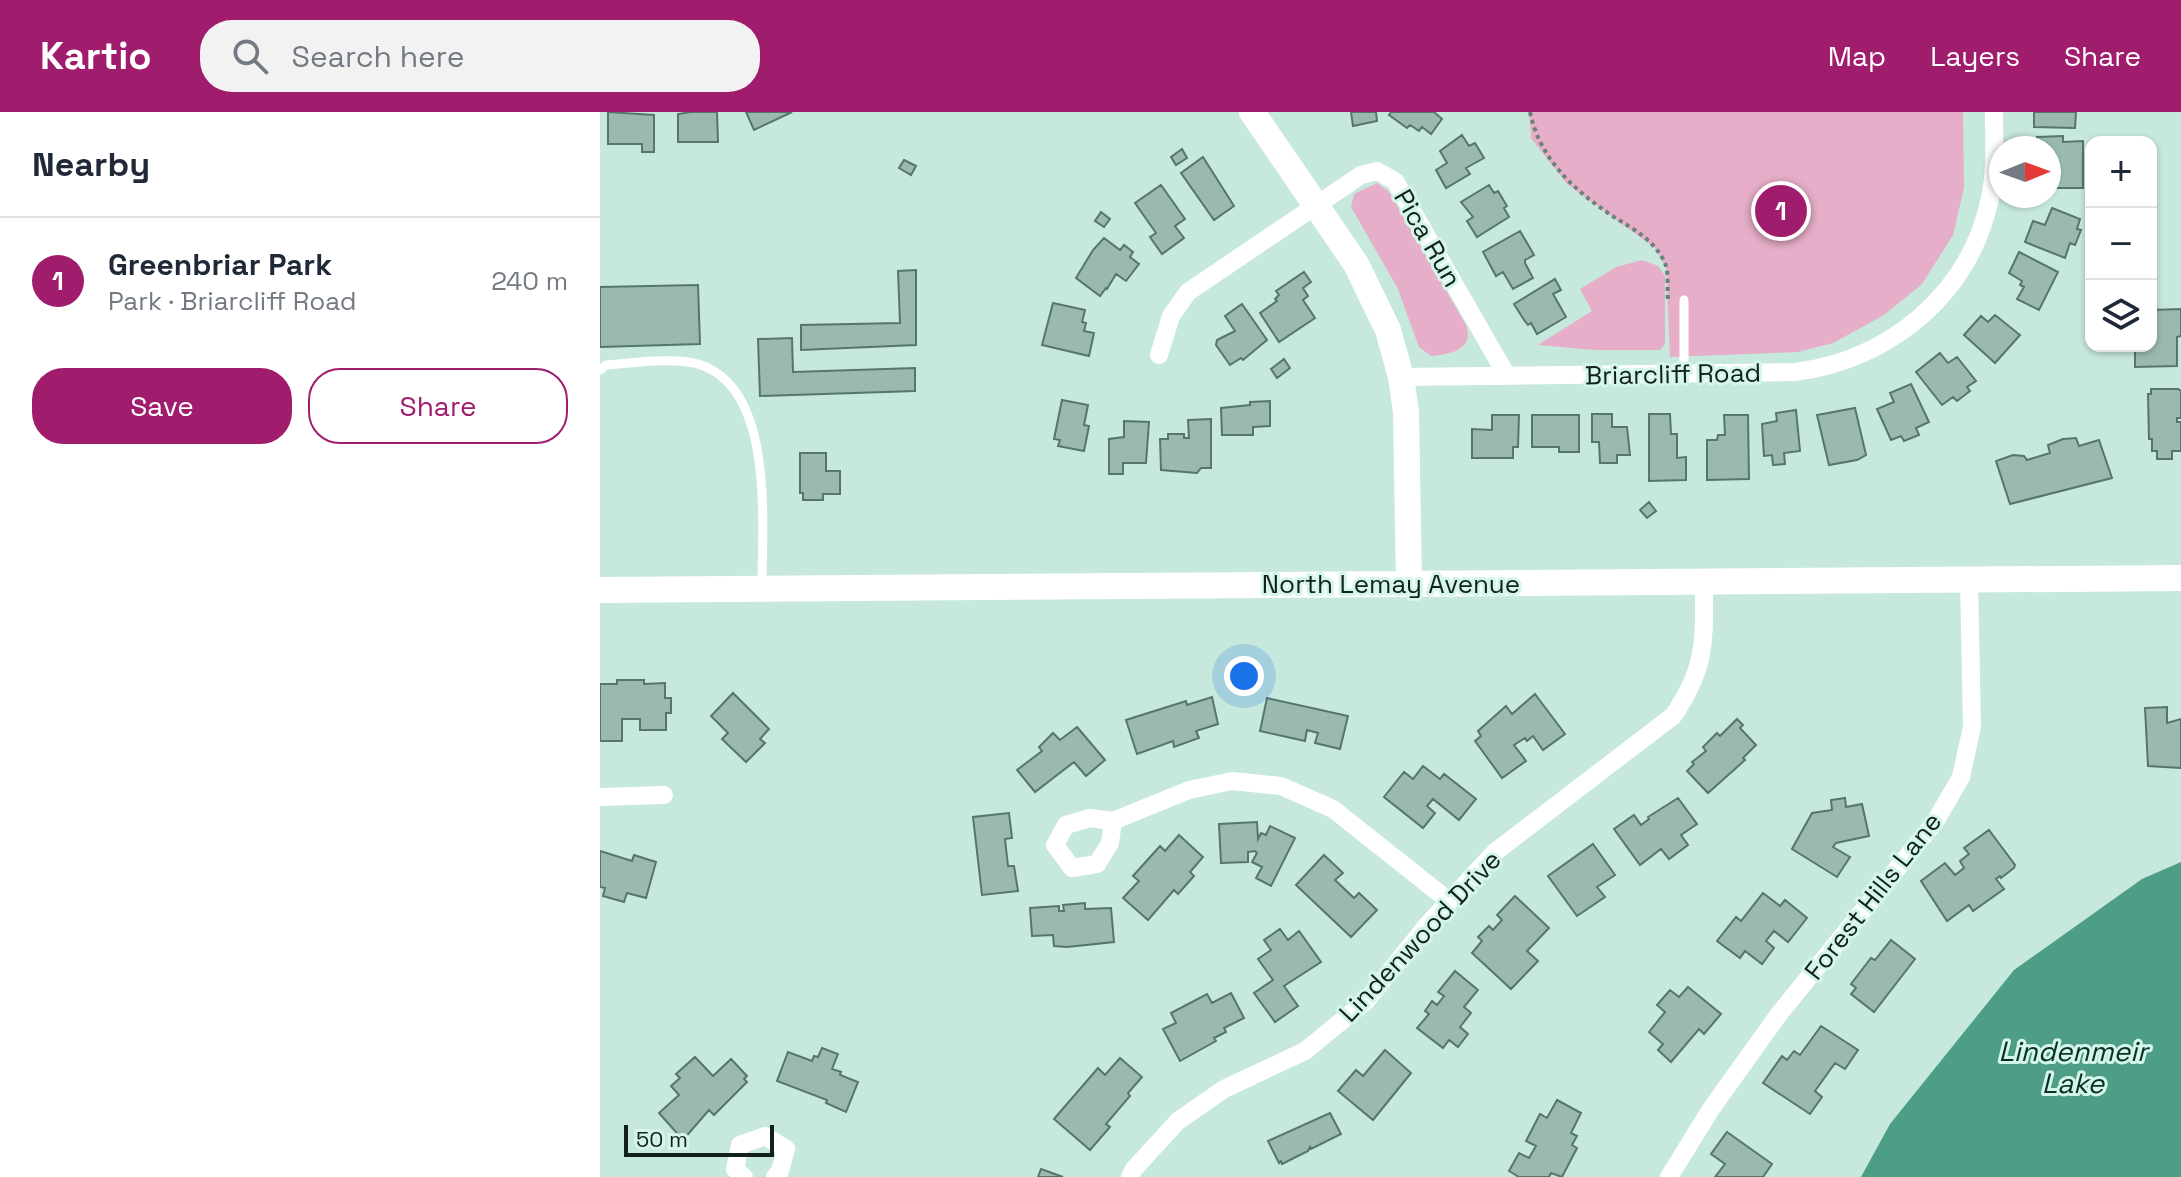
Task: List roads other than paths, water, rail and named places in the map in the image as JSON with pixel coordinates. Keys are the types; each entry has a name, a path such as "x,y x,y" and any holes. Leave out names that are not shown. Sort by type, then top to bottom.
{"main road":[{"path":"1252,112 1368,285 1388,330 1401,377 1406,426 1409,584"},
{"name":"North Lemay Avenue","path":"600,590 2181,578"}],"street":[{"name":"Briarcliff Road","path":"1401,377 1795,372 1835,365 1890,341 1929,310 1961,270 1986,216 1994,167 1994,112"},
{"name":"Pica Run","path":"1315,205 1361,175 1377,171 1390,176 1507,376"},
{"path":"1159,355 1171,316 1188,292 1315,205"},
{"name":"Forest Hills Lane","path":"1669,1177 1711,1109 1779,1014 1935,822 1961,777 1972,727 1969,580"},
{"name":"Lindenwood Drive","path":"1130,1177 1178,1121 1224,1089 1305,1051 1366,1001 1449,901 1495,852 1673,716 1691,690 1701,661 1704,582"},
{"path":"1113,821 1189,790 1232,781 1281,786 1333,809 1449,901"},
{"path":"600,797 664,795"},
{"path":"744,1177 735,1169 740,1145 765,1136 786,1149 780,1171 775,1177"}],"lane":[{"path":"1684,300 1684,374"},
{"path":"600,370 606,365 652,362 697,364 719,374 741,397 754,437 762,489 762,589"}],"water":[{"name":"Lindenmeir Lake","path":"2181,862 2181,1177 1861,1177 1890,1124 2014,970 2142,879"}],"place":[{"name":"Greenbriar Park","path":"1781,211"}]}
